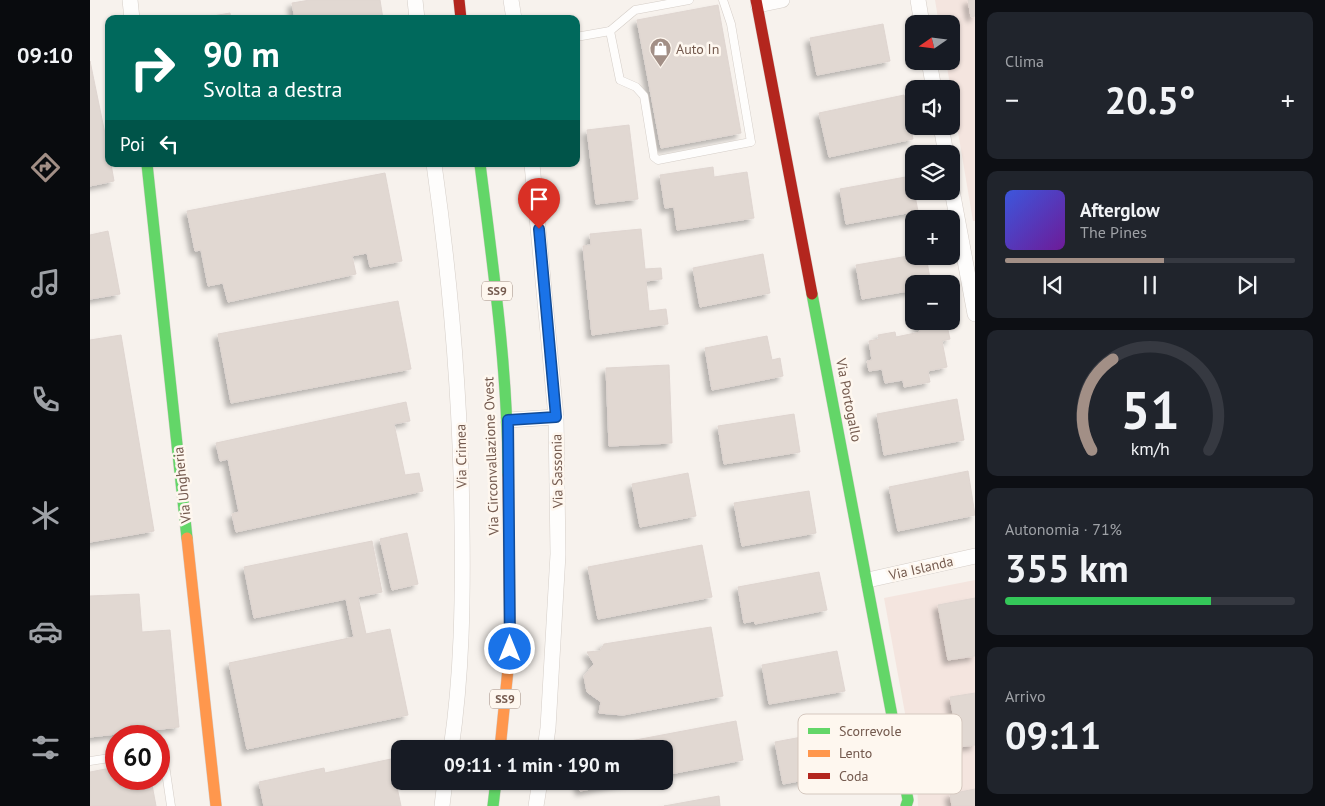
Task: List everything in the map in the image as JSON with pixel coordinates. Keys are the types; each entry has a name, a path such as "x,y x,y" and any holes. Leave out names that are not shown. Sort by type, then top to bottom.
{"street":[{"path":"130,0 132,15"},
{"path":"415,0 417,15"},
{"path":"459,0 461,15"},
{"path":"511,0 513,15"},
{"path":"757,3 782,0"},
{"path":"918,0 920,15"},
{"name":"Via Portogallo","path":"757,3 892,714"},
{"name":"Via Ungheria","path":"147,167 216,806"},
{"name":"Via Crimea","path":"434,167 455,341 461,439 463,589 456,716 452,740"},
{"name":"Via Circonvallazione Ovest","path":"480,167 498,296 508,420 510,649 501,740"},
{"name":"Via Sassonia","path":"532,167 556,417 558,554 546,740"},
{"path":"954,200 975,314"},
{"path":"508,420 556,417"},
{"name":"Via Islanda","path":"868,580 975,556"},
{"path":"442,806 444,790"},
{"path":"493,806 495,790"},
{"path":"536,806 539,790"}],"lane":[{"path":"580,37 610,31 635,10 689,0"},
{"path":"610,31 620,80 636,87 644,96 654,157 658,160 751,142 731,24 723,0"},
{"path":"90,761 105,759"},
{"path":"169,790 171,806"}],"shaded area":[{"path":"935,0 975,0 975,221 973,221 958,135 960,135 960,80 949,80 948,70 960,70 960,15 938,15"},
{"path":"975,580 975,806 918,806 918,794 962,794 962,714 905,714 884,598"}],"building":[{"path":"310,0 380,0 382,15 294,15 292,3"},
{"path":"968,0 975,0 975,16 971,17"},
{"path":"718,5 741,133 661,148 637,20"},
{"path":"883,24 890,61 817,75 810,38"},
{"path":"90,61 105,134 105,167 112,167 114,181 90,186"},
{"path":"904,95 905,135 912,135 913,139 829,157 819,113"},
{"path":"629,125 638,199 596,204 587,130"},
{"path":"713,167 714,177 747,172 754,218 677,230 674,207 665,208 660,175"},
{"path":"385,173 402,261 370,267 367,253 352,256 356,274 228,302 223,283 208,286 201,250 195,251 187,211"},
{"path":"905,177 905,200 916,200 918,210 905,210 905,213 846,224 840,189"},
{"path":"641,229 645,269 661,268 662,279 646,281 649,311 666,309 668,324 592,335 583,246 591,245 590,234"},
{"path":"108,231 120,294 90,299 90,235"},
{"path":"763,254 770,293 700,307 693,268"},
{"path":"905,257 905,265 928,265 929,275 905,275 905,292 862,299 856,265"},
{"path":"398,301 411,369 231,403 218,334"},
{"path":"919,330 948,330 950,339 942,341 947,367 928,371 930,382 904,387 903,380 885,383 882,369 869,371 867,361 872,360 869,341 879,339 878,335 895,332 896,337 920,332"},
{"path":"121,335 154,531 90,542 90,340"},
{"path":"767,336 772,360 780,358 783,376 712,390 705,348"},
{"path":"669,365 672,443 609,446 606,368"},
{"path":"957,399 964,440 884,455 877,414"},
{"path":"406,402 410,421 394,424 405,475 419,473 423,491 236,532 232,514 239,512 228,459 220,461 216,443"},
{"path":"794,414 800,452 724,464 718,426"},
{"path":"968,471 975,515 898,531 889,487"},
{"path":"688,473 696,516 640,527 632,484"},
{"path":"809,491 816,533 742,546 734,503"},
{"path":"407,533 418,584 392,590 380,539"},
{"path":"372,541 382,592 358,597 366,634 390,629 408,715 247,749 229,663 354,637 346,599 254,618 244,567"},
{"path":"702,545 712,597 598,619 588,567"},
{"path":"819,572 827,610 755,624 754,621 744,623 738,587"},
{"path":"139,594 142,632 170,630 179,727 170,728 170,725 105,725 105,735 90,737 90,596"},
{"path":"975,598 975,656 948,660 938,605"},
{"path":"711,627 723,696 623,715 599,713 601,702 587,692 584,676 594,664 587,652 600,651 604,644"},
{"path":"837,651 845,691 769,704 762,665"},
{"path":"975,693 975,745 962,747 962,714 953,714 950,697"},
{"path":"736,721 743,760 673,773 673,740 636,740"},
{"path":"798,738 798,781 783,784 775,742"},
{"path":"391,759 391,790 398,790 401,806 264,806 259,782 324,768 325,773"},
{"path":"105,769 105,790 153,790 156,806 90,806 90,772"},
{"path":"975,789 975,806 952,806 950,794 962,794 962,792"},
{"path":"719,796 720,806 664,806"}],"traffic: fast":[{"path":"147,167 187,538"},
{"path":"480,167 503,358 508,475"},
{"path":"812,294 892,714"},
{"path":"493,806 495,790"},
{"path":"906,806 908,800 907,794"}],"traffic: slow":[{"path":"501,740 510,649 508,475"},
{"path":"187,538 216,806"}],"traffic: jam":[{"path":"459,0 461,15"},
{"path":"756,0 812,294"}],"place":[{"name":"Auto In","path":"660,68"}],"route":[{"path":"510,649 508,420 556,417 539,229"}]}
